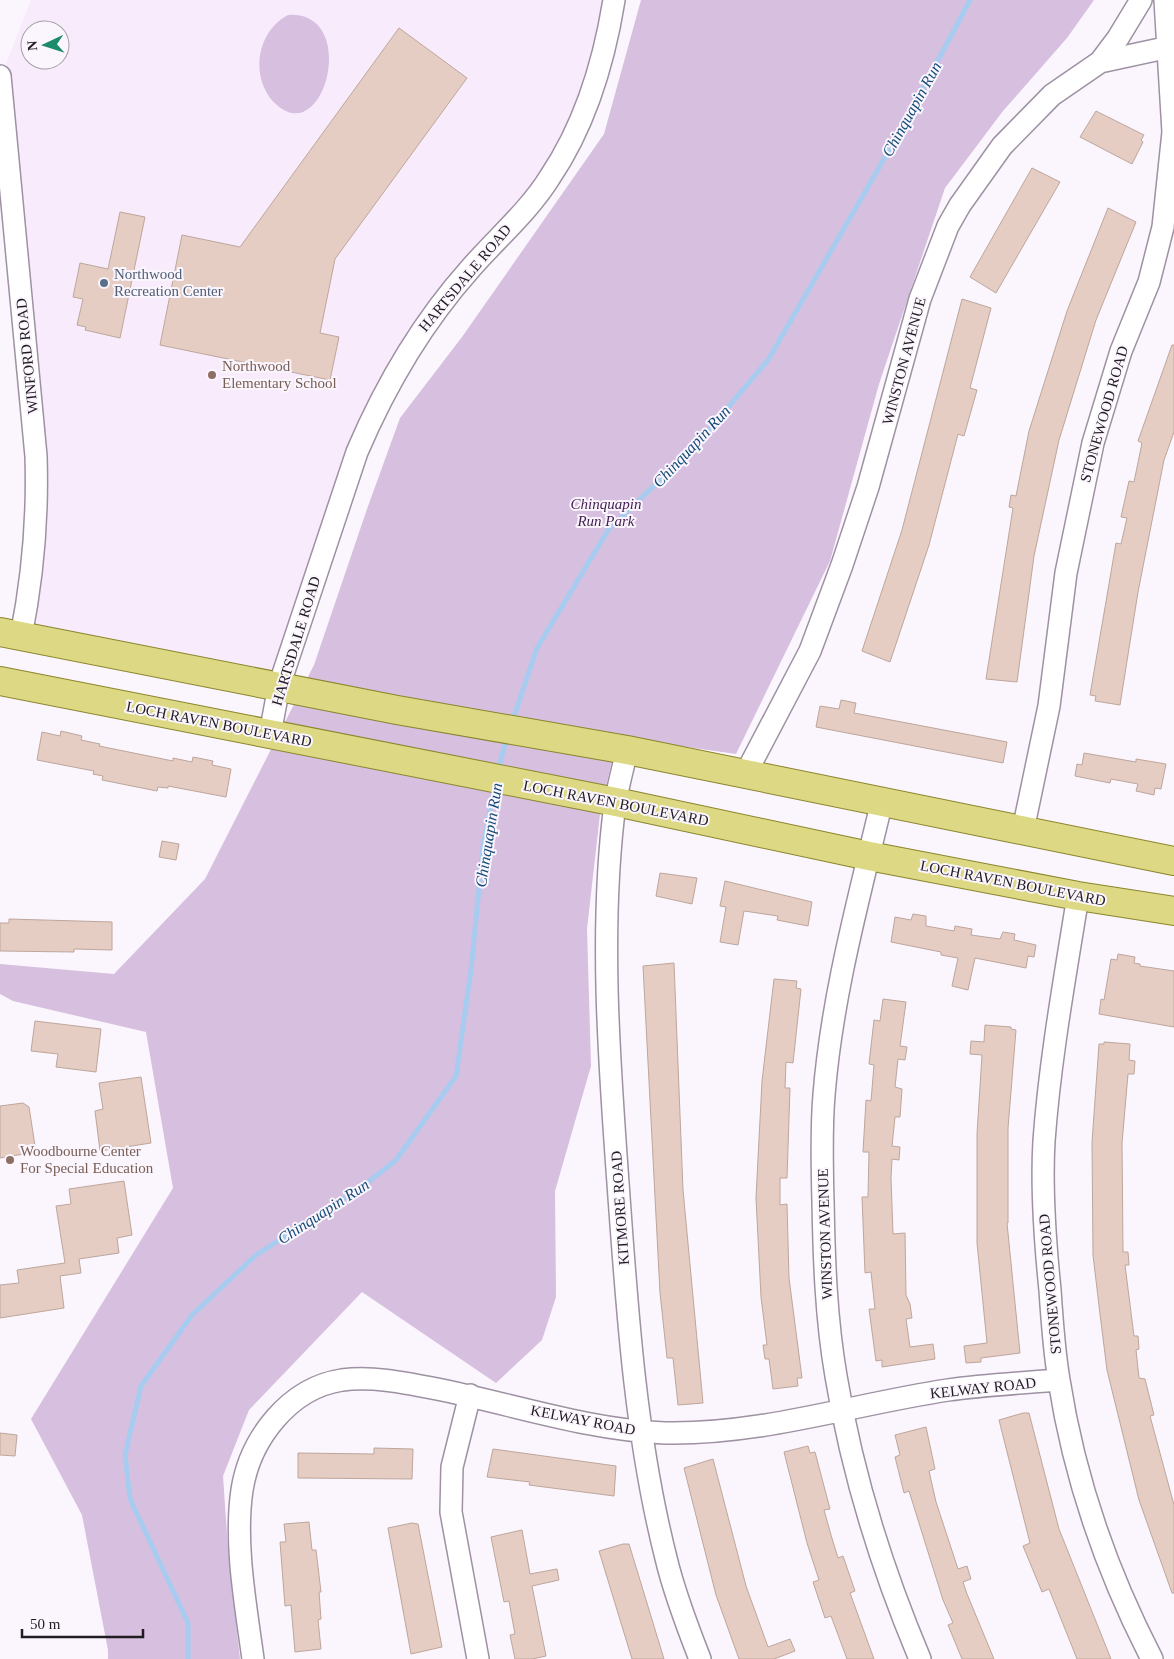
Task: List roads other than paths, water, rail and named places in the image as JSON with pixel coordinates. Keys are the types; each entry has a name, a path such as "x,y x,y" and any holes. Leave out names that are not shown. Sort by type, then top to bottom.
{"main road":[{"path":"10,634 397,710 627,750 1174,861"},
{"name":"LOCH RAVEN BOULEVARD","path":"0,681 616,802 869,856 1078,896 1174,911"}],"street":[{"name":"HARTSDALE ROAD","path":"270,734 279,686 354,461 371,418 394,374 432,314 550,178 572,138 594,86 608,36 614,0"},
{"name":"WINSTON AVENUE","path":"746,774 810,651 836,582 868,486 920,299 948,226 986,167 1013,134 1052,95 1100,62 1118,38 1141,0"},
{"name":"STONEWOOD ROAD","path":"1023,830 1049,706 1069,553 1091,449 1120,351 1149,282 1163,227 1174,132 1170,47 1164,0"},
{"path":"1100,62 1170,47"},
{"name":"WINFORD ROAD","path":"0,76 36,456 38,508 34,552 10,634"},
{"name":"KITMORE ROAD","path":"627,750 616,802 609,864 609,1021 614,1129 628,1331 657,1520 666,1561 700,1659"},
{"name":"WINSTON AVENUE","path":"882,801 840,979 824,1094 822,1156 824,1269 836,1376 863,1494 882,1558 920,1659"},
{"name":"STONEWOOD ROAD","path":"1078,896 1052,1070 1044,1142 1046,1259 1058,1380 1089,1504 1120,1590 1152,1659"},
{"name":"KELWAY ROAD","path":"253,1659 240,1537 242,1489 248,1466 272,1423 287,1405 300,1396 340,1380 369,1379 470,1396 609,1427 642,1432 684,1432 749,1427 948,1390 1058,1380"},
{"path":"470,1396 452,1467 451,1512 478,1659"}],"waterway":[{"name":"Chinquapin Run","path":"512,722 537,648 608,530 697,444 768,360 903,126 970,0"},
{"name":"Chinquapin Run","path":"498,770 507,737"},
{"name":"Chinquapin Run","path":"188,1659 188,1623 130,1499 125,1455 141,1386 192,1315 256,1255 358,1190 396,1160 456,1076 471,970 483,847 495,785"}],"place":[{"name":"Northwood Recreation Center","path":"104,283"},
{"name":"Northwood Elementary School","path":"212,375"},
{"name":"Woodbourne Center For Special Education","path":"10,1160"}],"park label":[{"name":"Chinquapin Run Park","path":"606,512"}]}
